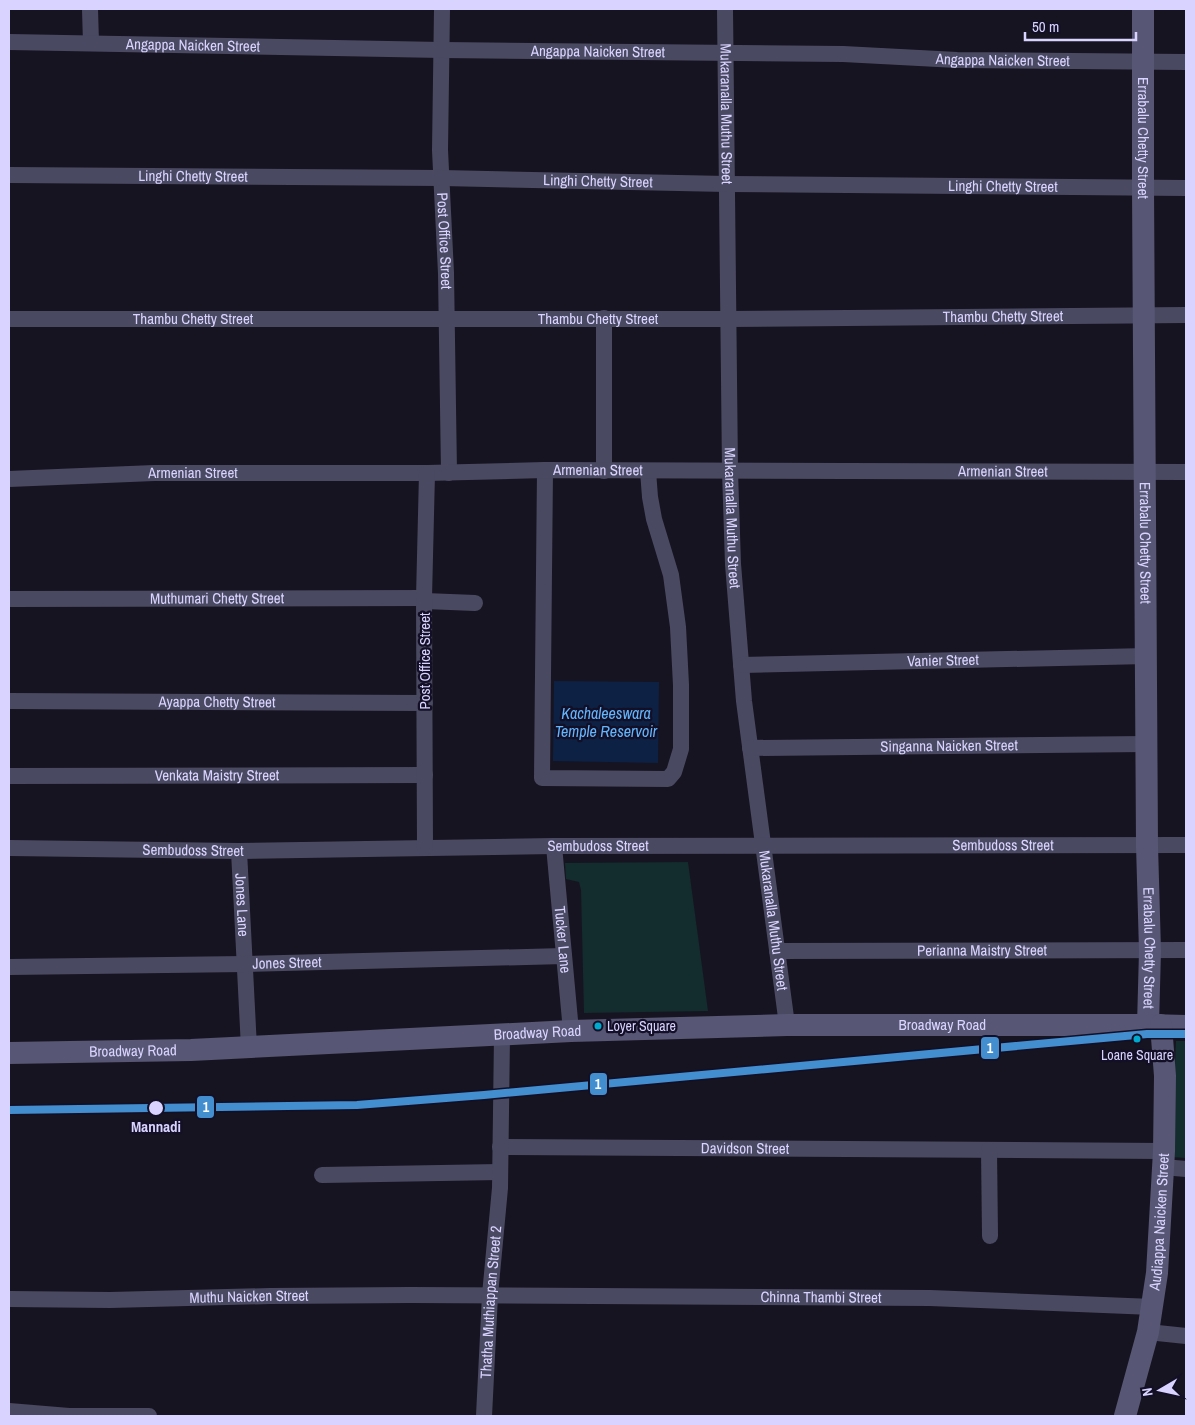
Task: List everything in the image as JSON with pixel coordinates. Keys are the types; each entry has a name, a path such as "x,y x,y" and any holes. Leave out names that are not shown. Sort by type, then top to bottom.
{"street":[{"path":"90,9 91,43"},
{"name":"Post Office Street","path":"442,9 440,124 449,473"},
{"name":"Mukaranalla Muthu Street","path":"725,9 732,564 750,748 787,1025"},
{"name":"Errabalu Chetty Street","path":"1143,9 1147,845 1150,951 1155,1025"},
{"name":"Angappa Naicken Street","path":"9,42 442,50 843,54 941,60 1050,62 1186,62"},
{"name":"Linghi Chetty Street","path":"9,175 442,178 726,184 1186,188"},
{"name":"Thambu Chetty Street","path":"9,319 728,319 1186,315"},
{"path":"604,318 604,471"},
{"path":"545,470 542,778 668,779 676,767 681,749 681,685 678,627 671,575 653,512 648,471"},
{"name":"Armenian Street","path":"9,479 217,472 449,473 545,470 1186,472"},
{"name":"Post Office Street","path":"425,848 424,703 427,473"},
{"name":"Muthumari Chetty Street","path":"9,598 425,600 475,602"},
{"name":"Vanier Street","path":"741,666 1146,656"},
{"name":"Ayappa Chetty Street","path":"9,701 424,703"},
{"name":"Singanna Naicken Street","path":"750,748 1147,744"},
{"name":"Venkata Maistry Street","path":"9,776 425,775"},
{"name":"Sembudoss Street","path":"9,848 239,851 554,846 1186,845"},
{"name":"Tucker Lane","path":"554,846 571,1032"},
{"name":"Jones Lane","path":"239,851 249,1048"},
{"name":"Perianna Maistry Street","path":"777,951 1186,950"},
{"name":"Jones Street","path":"9,967 245,964 564,956"},
{"name":"Broadway Road","path":"9,1053 249,1048 571,1032 787,1025 1186,1026"},
{"name":"Audiappa Naicken Street","path":"1125,1416 1148,1332 1158,1265 1165,1076 1155,1025"},
{"name":"Thatha Muthiappan Street 2","path":"484,1416 490,1295 500,1180 502,1035"},
{"name":"Davidson Street","path":"500,1147 990,1150 1163,1159 1186,1168"},
{"path":"990,1150 990,1236"},
{"path":"322,1175 500,1180"},
{"name":"Chinna Thambi Street","path":"490,1295 930,1298 1153,1307"},
{"name":"Muthu Naicken Street","path":"9,1299 110,1300 270,1296 490,1295"},
{"path":"1148,1332 1186,1336"},
{"path":"9,1411 69,1416 149,1416"}],"green space":[{"path":"688,862 708,1011 584,1013 581,890 579,882 566,879 565,863"},
{"name":"Loane Square","path":"1176,1041 1186,1041 1186,1158 1171,1157"}],"water":[{"name":"Kachaleeswara Temple Reservoir","path":"554,681 659,682 658,763 553,761"}],"transit line":[{"name":"1","path":"9,1110 357,1105 1147,1034 1186,1034"}],"place":[{"name":"Loyer Square","path":"598,1026"},
{"name":"Loane Square","path":"1137,1039"},
{"name":"Mannadi","path":"156,1108"}]}
